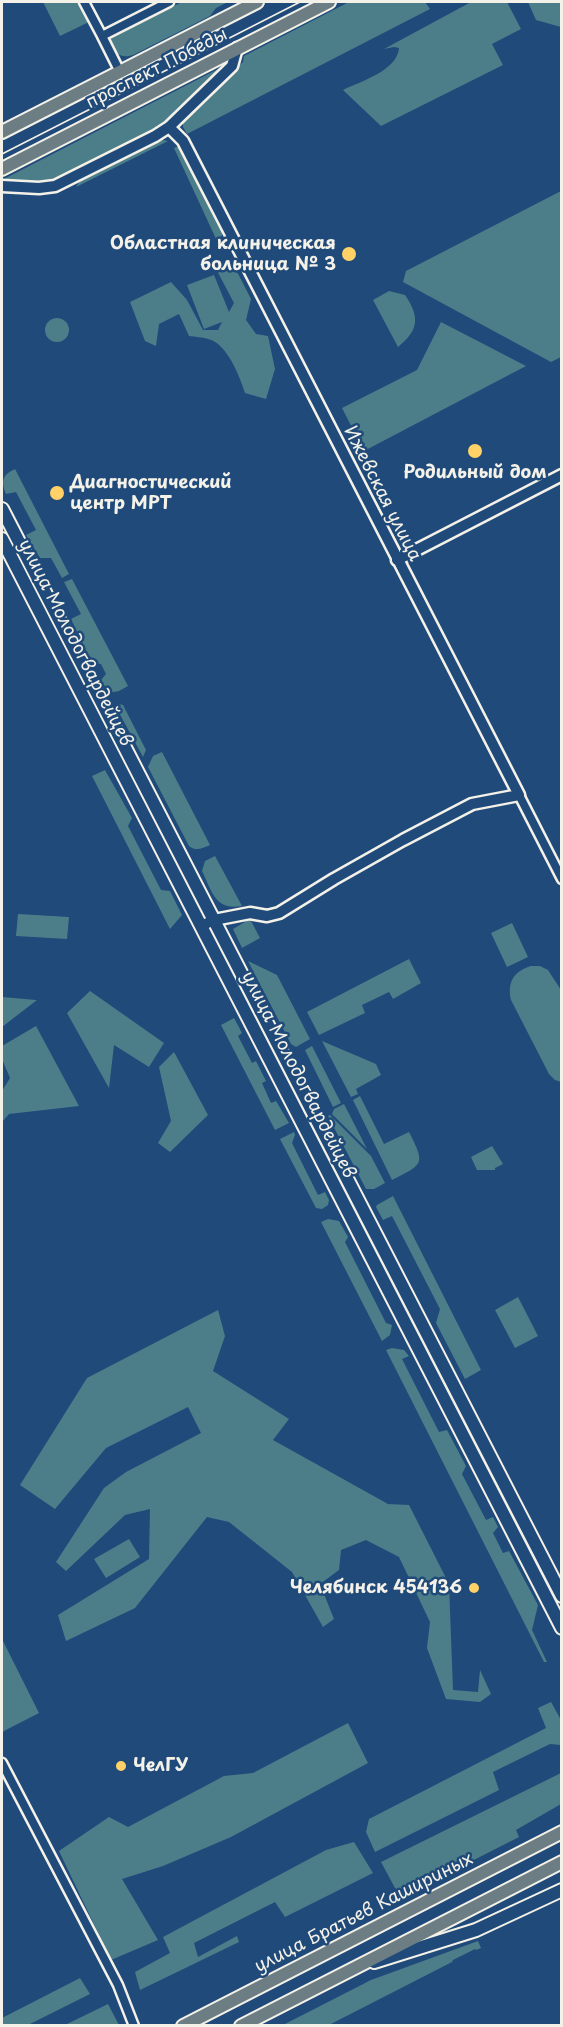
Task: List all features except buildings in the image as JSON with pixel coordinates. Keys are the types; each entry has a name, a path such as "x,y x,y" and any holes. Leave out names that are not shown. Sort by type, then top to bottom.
{"main road":[{"name":"проспект Победы","path":"2,132 257,2"},
{"name":"проспект Победы","path":"2,169 329,2"},
{"name":"улица Молодогвардейцев","path":"2,509 561,1596"},
{"name":"улица Молодогвардейцев","path":"2,539 561,1628"},
{"name":"улица Братьев Кашириных","path":"183,2025 561,1832"},
{"path":"241,2025 561,1862"},
{"path":"353,1968 476,1930 561,1890"}],"street":[{"path":"84,2 120,72"},
{"path":"102,36 170,2"},
{"path":"2,186 39,188 55,186 169,127 232,66 237,48"},
{"name":"Ижевская улица","path":"169,127 183,141 561,879"},
{"path":"397,560 561,475"},
{"path":"201,926 213,920 250,913 267,916 279,914 334,879 472,804 519,795"},
{"path":"2,1763 118,1985 134,2025"}],"green space":[{"path":"43,2 79,2 89,22 60,36"},
{"path":"182,2 228,2 216,8 210,16 133,55 121,56 111,46 109,42 113,36"},
{"path":"349,2 425,2 430,9 187,134 183,127 183,120 243,62 244,56"},
{"path":"471,2 507,2 521,29 492,44 503,65 381,126 343,90 377,74 392,63 399,48 384,49"},
{"path":"528,2 561,2 561,27 536,20"},
{"path":"222,67 161,125 49,182 2,180"},
{"path":"168,141 76,187 81,179 151,143"},
{"path":"179,146 223,231 221,238 217,241 174,148"},
{"path":"561,191 561,357 551,362 403,282 406,271"},
{"path":"230,258 251,299 246,320 256,334 268,336 275,369 266,399 245,393 227,354 215,342 206,338 189,336 179,314 159,324 156,346 145,341 130,302 171,282 187,300 203,330 218,330 222,322 204,329 187,285 214,275 229,312 234,303 214,265"},
{"path":"389,291 405,295 415,317 410,335 398,347 373,300"},
{"path":"57,318 65,322 69,330 65,338 57,342 49,338 45,330 49,322"},
{"path":"441,322 526,366 364,451 342,408 417,370"},
{"path":"15,469 69,574 62,578 51,558 40,558 26,535 36,530 16,492 6,494 4,479"},
{"path":"72,579 128,686 119,691 109,693 101,680 106,674 101,664 92,663 71,619 81,614 64,582"},
{"path":"119,704 123,705 146,750 143,757 117,709"},
{"path":"162,752 210,845 197,849 189,846 148,767 153,756"},
{"path":"105,770 132,818 128,826 161,890 170,891 182,915 170,929 92,776"},
{"path":"215,856 242,906 226,905 220,902 212,892 202,871 205,861"},
{"path":"18,914 69,917 67,939 16,936"},
{"path":"250,919 260,938 242,948 233,929"},
{"path":"512,923 528,957 507,967 491,933"},
{"path":"409,959 421,983 393,999 389,992 362,1005 365,1013 319,1035 307,1012"},
{"path":"248,961 277,975 310,1039 296,1047 291,1044"},
{"path":"531,966 540,966 548,970 561,990 561,1082 549,1074 511,1000 510,988 513,978 520,971"},
{"path":"90,991 164,1043 149,1067 114,1045 109,1088 67,1013"},
{"path":"2,997 36,1000 37,1000 2,1027"},
{"path":"234,1018 242,1033 238,1036 252,1063 256,1061 266,1081 262,1083 271,1103 276,1101 289,1123 275,1130 221,1025"},
{"path":"36,1026 79,1106 9,1114 2,1122 2,1091 10,1078 2,1059 2,1046"},
{"path":"322,1041 376,1064 381,1075 356,1089 358,1094 351,1097"},
{"path":"312,1046 341,1103 333,1107 305,1050"},
{"path":"174,1052 208,1115 170,1152 158,1143 171,1121 159,1067"},
{"path":"360,1096 384,1144 409,1132 418,1151 418,1162 415,1166 392,1180 353,1100"},
{"path":"344,1104 367,1149 332,1114 334,1109"},
{"path":"330,1115 371,1156 385,1183 374,1189 366,1189 328,1116"},
{"path":"294,1132 292,1143 318,1195 325,1192 329,1200 328,1205 322,1209 316,1208 280,1139"},
{"path":"492,1146 503,1164 495,1170 477,1170 471,1157"},
{"path":"393,1196 481,1370 465,1379 436,1323 440,1309 392,1216 383,1220 376,1207"},
{"path":"328,1219 339,1221 348,1237 345,1242 386,1323 392,1325 390,1335 382,1341 321,1222"},
{"path":"518,1297 538,1336 515,1348 495,1310"},
{"path":"218,1310 225,1336 213,1371 289,1419 273,1440 388,1504 409,1505 449,1584 453,1690 478,1692 480,1670 491,1694 480,1702 446,1699 427,1648 430,1622 399,1557 366,1540 341,1550 339,1570 320,1584 334,1619 323,1627 292,1572 229,1522 207,1517 135,1608 66,1641 58,1615 149,1559 150,1509 125,1515 66,1571 56,1562 104,1488 126,1472 201,1433 188,1407 106,1448 55,1509 20,1485 87,1378"},
{"path":"392,1348 404,1350 409,1356 402,1359 439,1432 447,1430 466,1466 462,1474 486,1520 493,1517 498,1527 493,1533 503,1553 509,1551 538,1605 532,1630 547,1662 544,1662 386,1350"},
{"path":"129,1539 140,1557 106,1578 94,1559"},
{"path":"2,1639 39,1713 2,1732"},
{"path":"551,1702 561,1720 561,1745 550,1744 493,1772 499,1790 375,1852 366,1832 369,1819 546,1728 538,1708"},
{"path":"348,1723 368,1763 231,1837 163,1866 122,1879 158,1940 111,1960 59,1851 109,1817 128,1827 224,1776 253,1773"},
{"path":"561,1773 561,1804 516,1830 519,1837 407,1894 395,1888 381,1862"},
{"path":"354,1842 373,1873 285,1917 275,1902 194,1943 198,1957 237,1936 239,1942 140,1990 135,1972 170,1953 163,1937 326,1850"},
{"path":"478,1941 481,1948 453,1960 329,2025 283,2025 371,1980"},
{"path":"80,1978 90,1994 28,2025 2,2025 2,2018"},
{"path":"108,2004 119,2025 65,2025"}],"tram line":[{"path":"2,154 300,2"}],"place":[{"name":"Областная клиническая больница № 3","path":"349,254"},
{"name":"Родильный дом","path":"475,451"},
{"name":"Диагностический центр МРТ","path":"57,493"},
{"name":"Челябинск 454136","path":"474,1588"},
{"name":"ЧелГУ","path":"121,1766"}]}
